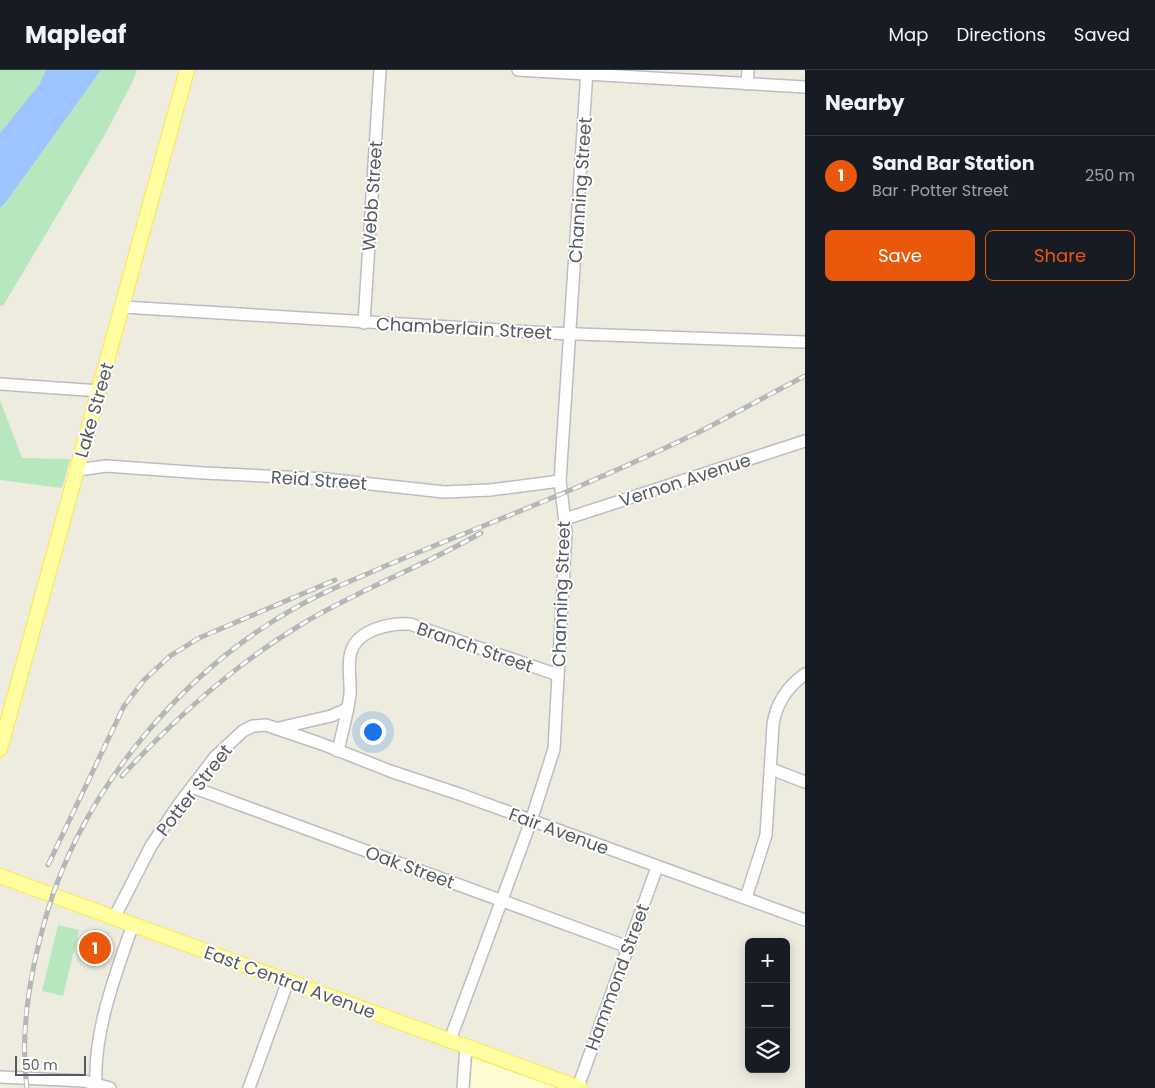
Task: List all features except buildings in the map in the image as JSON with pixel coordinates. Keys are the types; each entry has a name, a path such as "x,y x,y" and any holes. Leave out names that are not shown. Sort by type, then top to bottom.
{"main road":[{"name":"Lake Street","path":"0,749 4,718 78,470 187,70"},
{"name":"East Central Avenue","path":"0,876 579,1088"}],"street":[{"name":"Webb Street","path":"364,323 380,70"},
{"path":"518,70 587,72 805,87"},
{"path":"747,84 748,70"},
{"name":"Channing Street","path":"450,1040 531,821 554,749 566,519 560,481 587,72"},
{"name":"Chamberlain Street","path":"123,307 570,334 805,342"},
{"path":"0,384 100,391"},
{"name":"Vernon Avenue","path":"566,519 805,441"},
{"name":"Reid Street","path":"78,470 106,466 326,479 444,492 490,490 560,481"},
{"name":"Branch Street","path":"338,751 350,693 350,654 354,646 364,636 378,628 392,624 410,624 558,675"},
{"path":"746,898 766,835 773,725 776,709 789,687 805,674"},
{"path":"276,728 331,716 347,709"},
{"name":"Potter Street","path":"114,918 151,846 215,757 243,730 266,725 313,741"},
{"name":"Fair Avenue","path":"313,741 390,771 805,920"},
{"path":"771,769 805,782"},
{"name":"Oak Street","path":"192,787 628,947"},
{"name":"Hammond Street","path":"579,1088 657,867"},
{"path":"96,1086 98,1047 109,997 133,924"},
{"path":"248,1088 288,982"},
{"path":"463,1088 466,1046"},
{"path":"0,1077 84,1081 96,1086 110,1088"}],"shaded area":[{"path":"473,1058 557,1088 470,1088"}],"green space":[{"path":"0,70 46,70 39,85 0,133"},
{"path":"101,70 137,70 103,138 3,306 0,306 0,208"},
{"path":"0,400 22,458 70,459 62,488 0,480"},
{"path":"58,925 79,930 63,996 42,991"}],"water":[{"path":"46,70 101,70 0,208 0,133 39,85"}],"railway":[{"path":"27,1088 24,1044 28,999 36,955 47,913 64,866 87,819 114,775 146,734 181,695 220,660 261,629 304,603 383,567 601,477 699,432 805,376"},
{"path":"122,776 184,713 229,675 277,640 324,612 481,533"},
{"path":"48,865 124,706 144,680 170,656 199,638 335,580"}],"place":[{"name":"Sand Bar Station","path":"95,948"}]}
